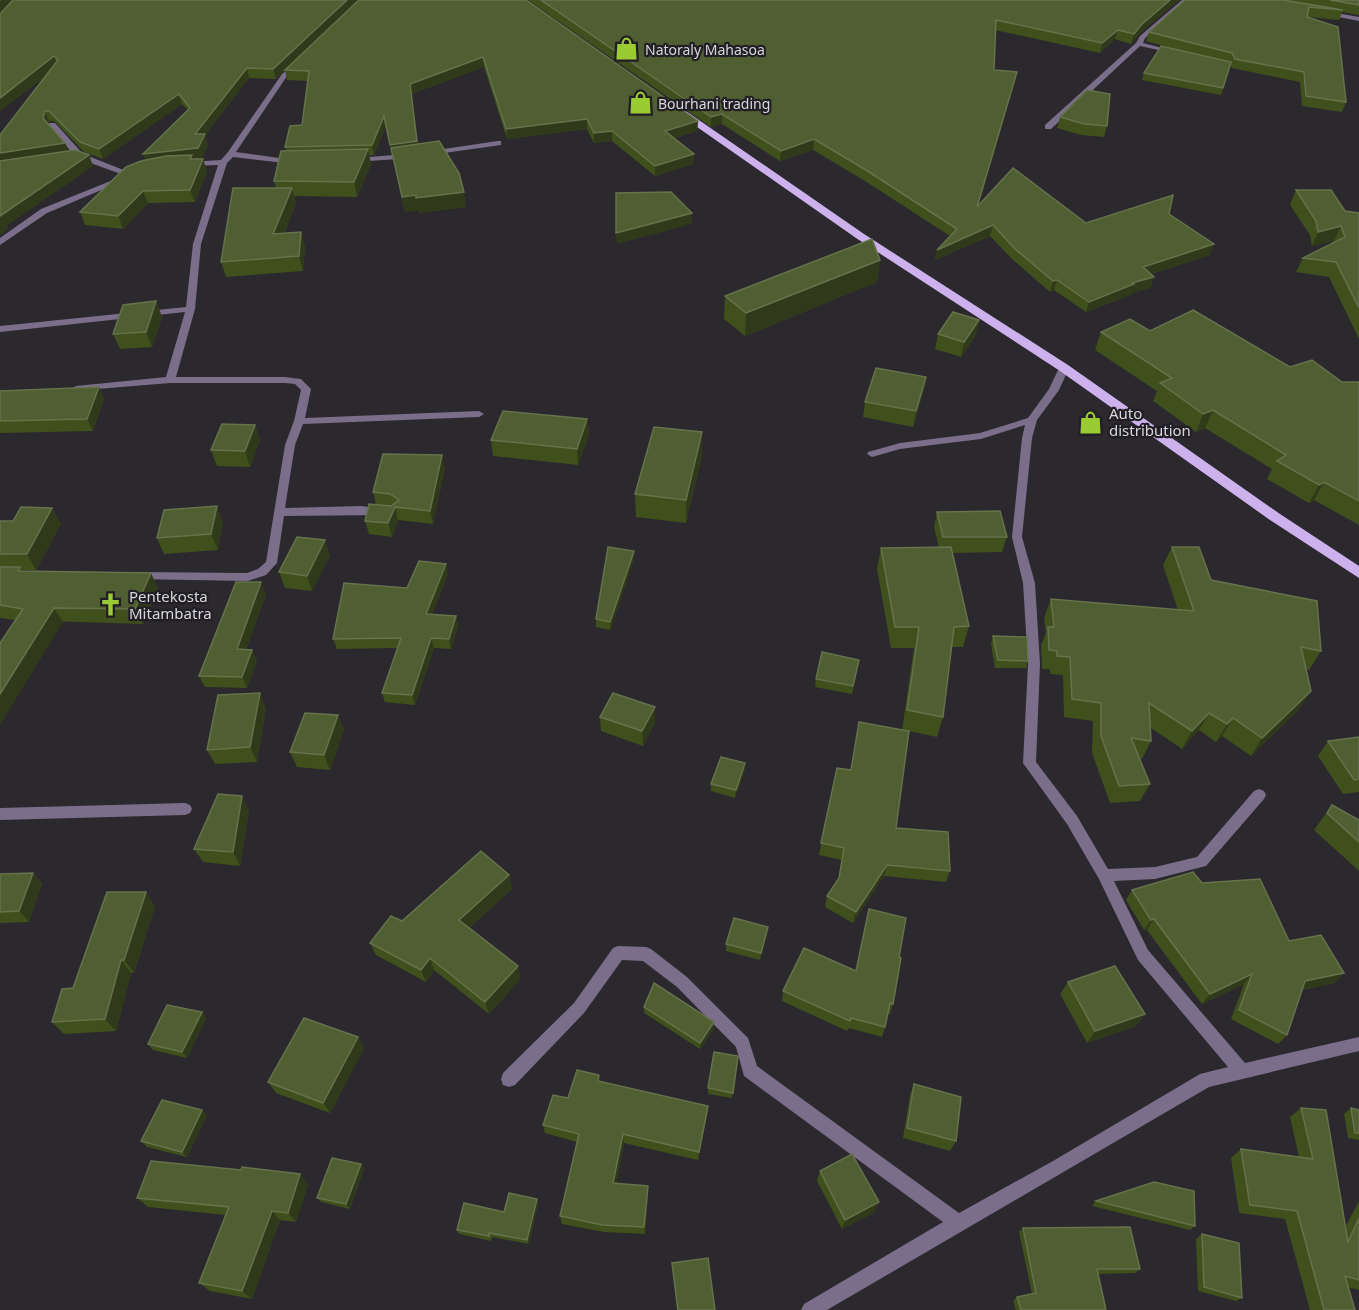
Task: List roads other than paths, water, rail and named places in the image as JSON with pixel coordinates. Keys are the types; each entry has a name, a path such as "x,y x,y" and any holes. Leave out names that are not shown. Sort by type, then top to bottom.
{"main road":[{"path":"669,103 860,236 1064,368 1275,517 1359,573"}],"street":[{"path":"1048,127 1139,44 1142,37 1186,0"},
{"path":"1312,11 1359,19"},
{"path":"1139,44 1183,55"},
{"path":"170,380 190,309 197,244 223,162 231,154 284,75 305,57"},
{"path":"52,125 80,156 132,175"},
{"path":"345,160 393,159 498,143"},
{"path":"231,154 298,162"},
{"path":"70,158 80,156"},
{"path":"181,164 223,162"},
{"path":"0,242 44,211 142,169"},
{"path":"0,329 190,309"},
{"path":"1064,368 1054,390 1032,420 1027,438 1017,537 1029,584 1034,664 1029,763 1072,820 1104,875 1143,955 1240,1071"},
{"path":"68,390 170,380 298,381 306,389 299,421 290,445 271,563 262,572 248,577 126,576"},
{"path":"299,421 479,414"},
{"path":"872,454 900,446 981,435 1032,420"},
{"path":"279,512 361,510 395,513"},
{"path":"1104,875 1155,873 1201,862 1259,795"},
{"path":"0,814 184,809"},
{"path":"508,1079 579,1008 618,953 646,954 682,982 743,1043 750,1071 957,1223"},
{"path":"810,1310 1206,1080 1359,1044"}],"place":[{"name":"Natoraly Mahasoa","path":"627,49"},
{"name":"Bourhani trading","path":"640,103"},
{"name":"Auto distribution","path":"1091,422"},
{"name":"Pentekosta Mitambatra","path":"111,605"}]}
